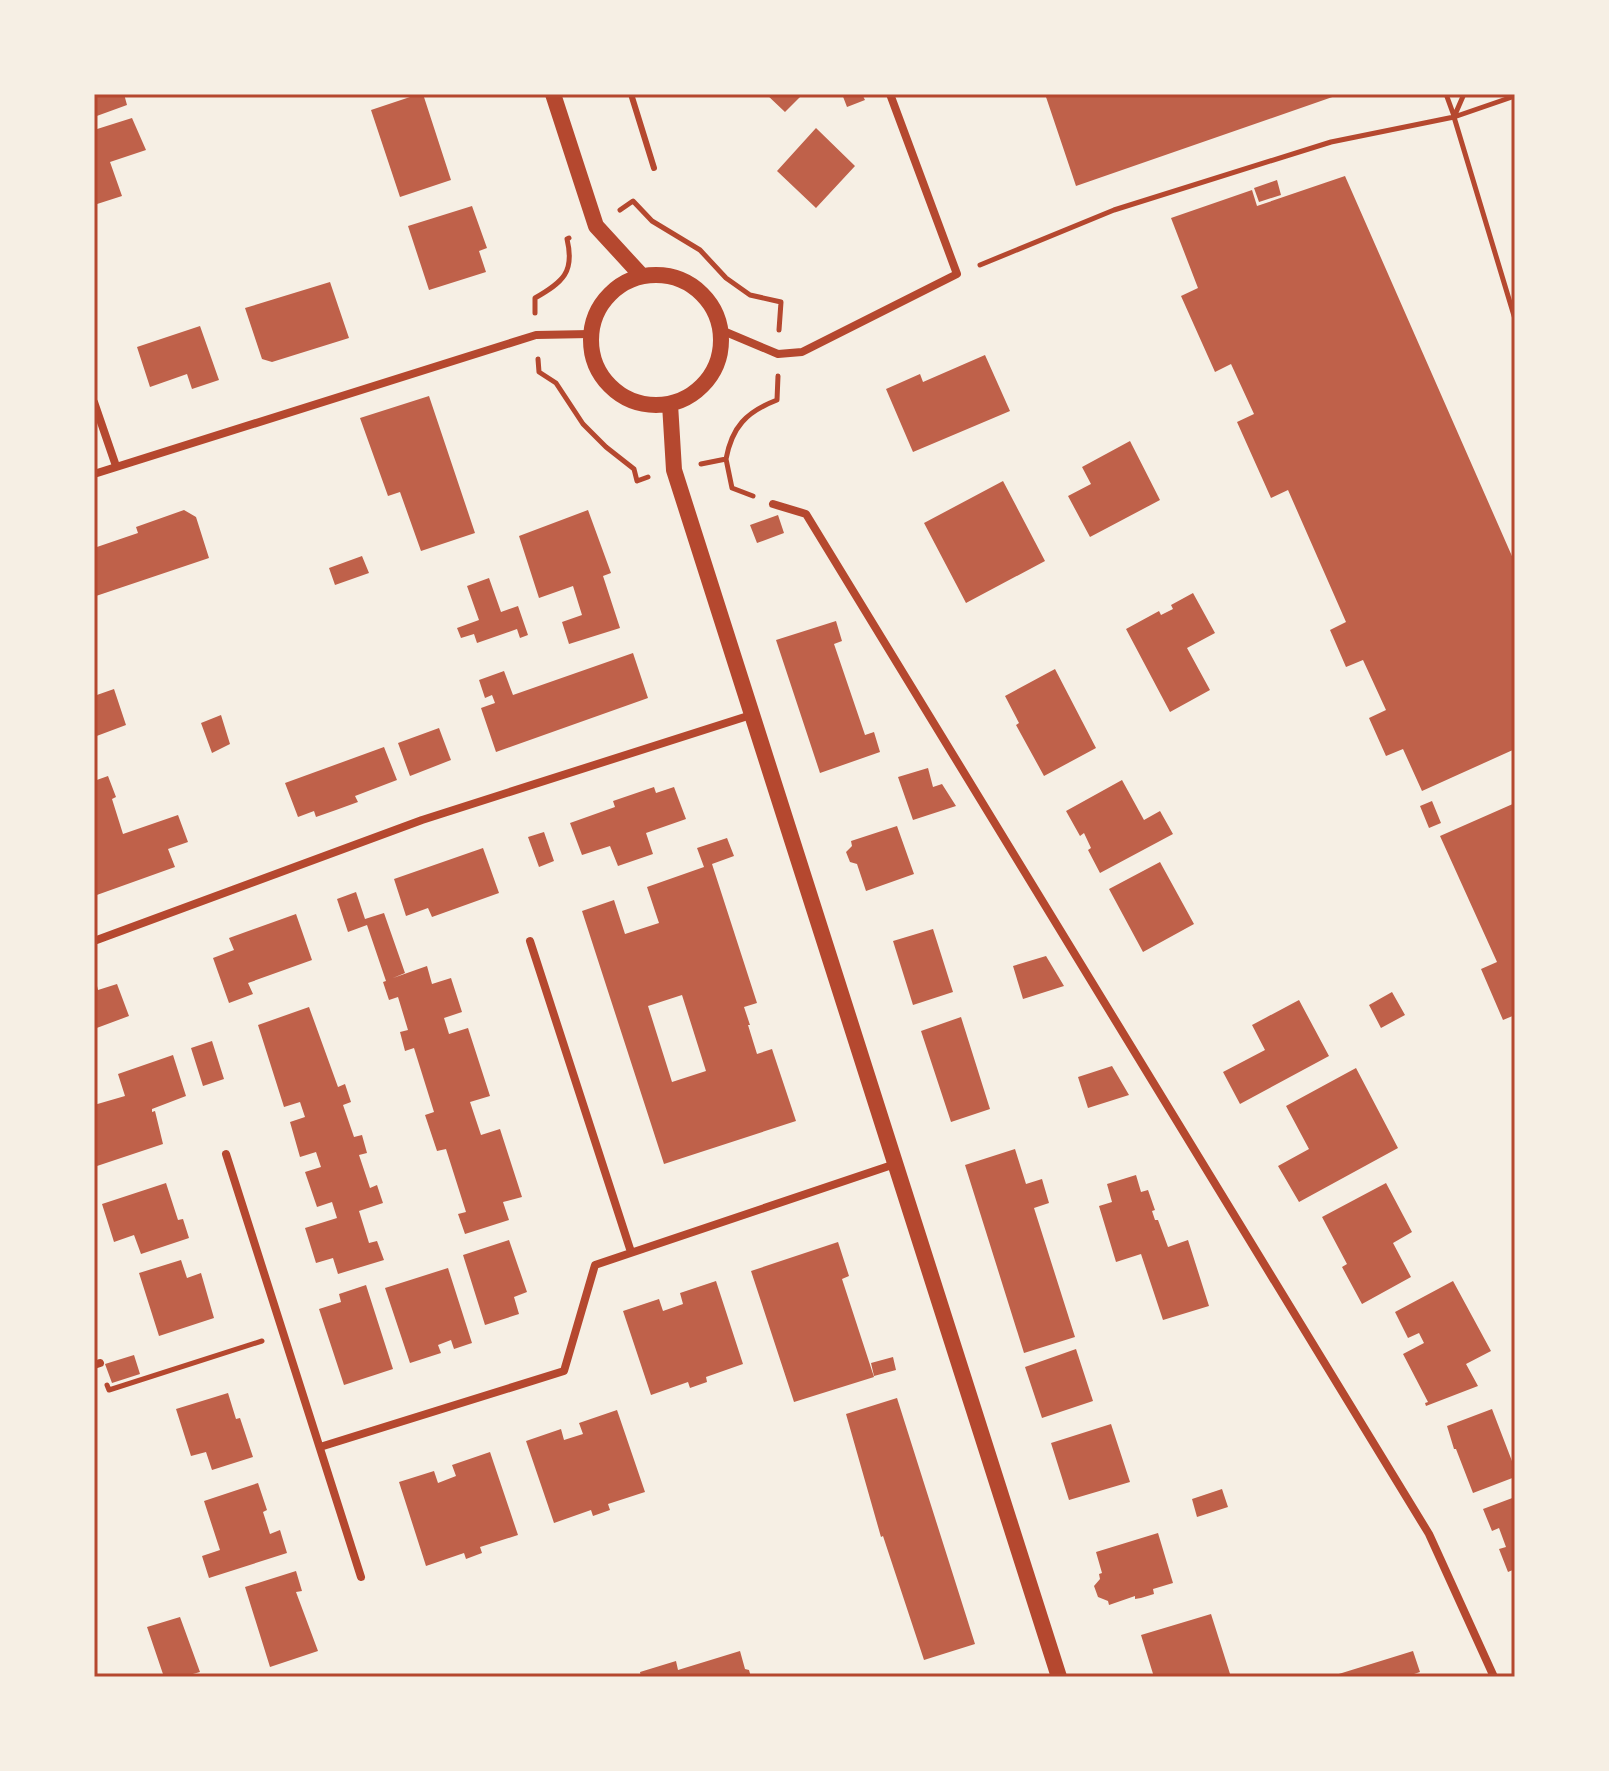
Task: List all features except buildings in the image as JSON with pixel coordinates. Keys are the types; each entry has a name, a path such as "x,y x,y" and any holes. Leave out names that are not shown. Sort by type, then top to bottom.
{"main road":[{"path":"553,94 596,226 641,275"},
{"path":"663,274 683,280 701,292 714,309 721,330 721,349 715,369 704,385 688,397 670,404 635,402 619,395 606,383 591,352 590,334 595,314 606,296 622,283 641,275 663,274"},
{"path":"670,404 674,470 1054,1676"}],"street":[{"path":"721,330 778,354 802,352 957,274 890,94"},
{"path":"94,474 536,335 590,334"},
{"path":"94,402 116,466"},
{"path":"773,504 806,514 1429,1534 1494,1677"},
{"path":"94,941 422,820 751,715"},
{"path":"530,941 631,1252"},
{"path":"226,1154 361,1577"},
{"path":"320,1447 564,1371 595,1265 895,1164"}],"lane":[{"path":"631,94 654,168"}],"path":[{"path":"1446,94 1515,319"},
{"path":"1454,117 1464,94"},
{"path":"957,274 1128,206 1331,142 1454,117 1515,96"},
{"path":"726,459 637,481 634,469 583,424 556,383 539,372 535,298 550,290 565,276 572,258 567,239 596,226 633,201 652,221 700,250 726,278 750,295 781,302 777,400 758,408 731,436 726,459 732,488 773,504"},
{"path":"97,1364 109,1390 284,1334"}]}
